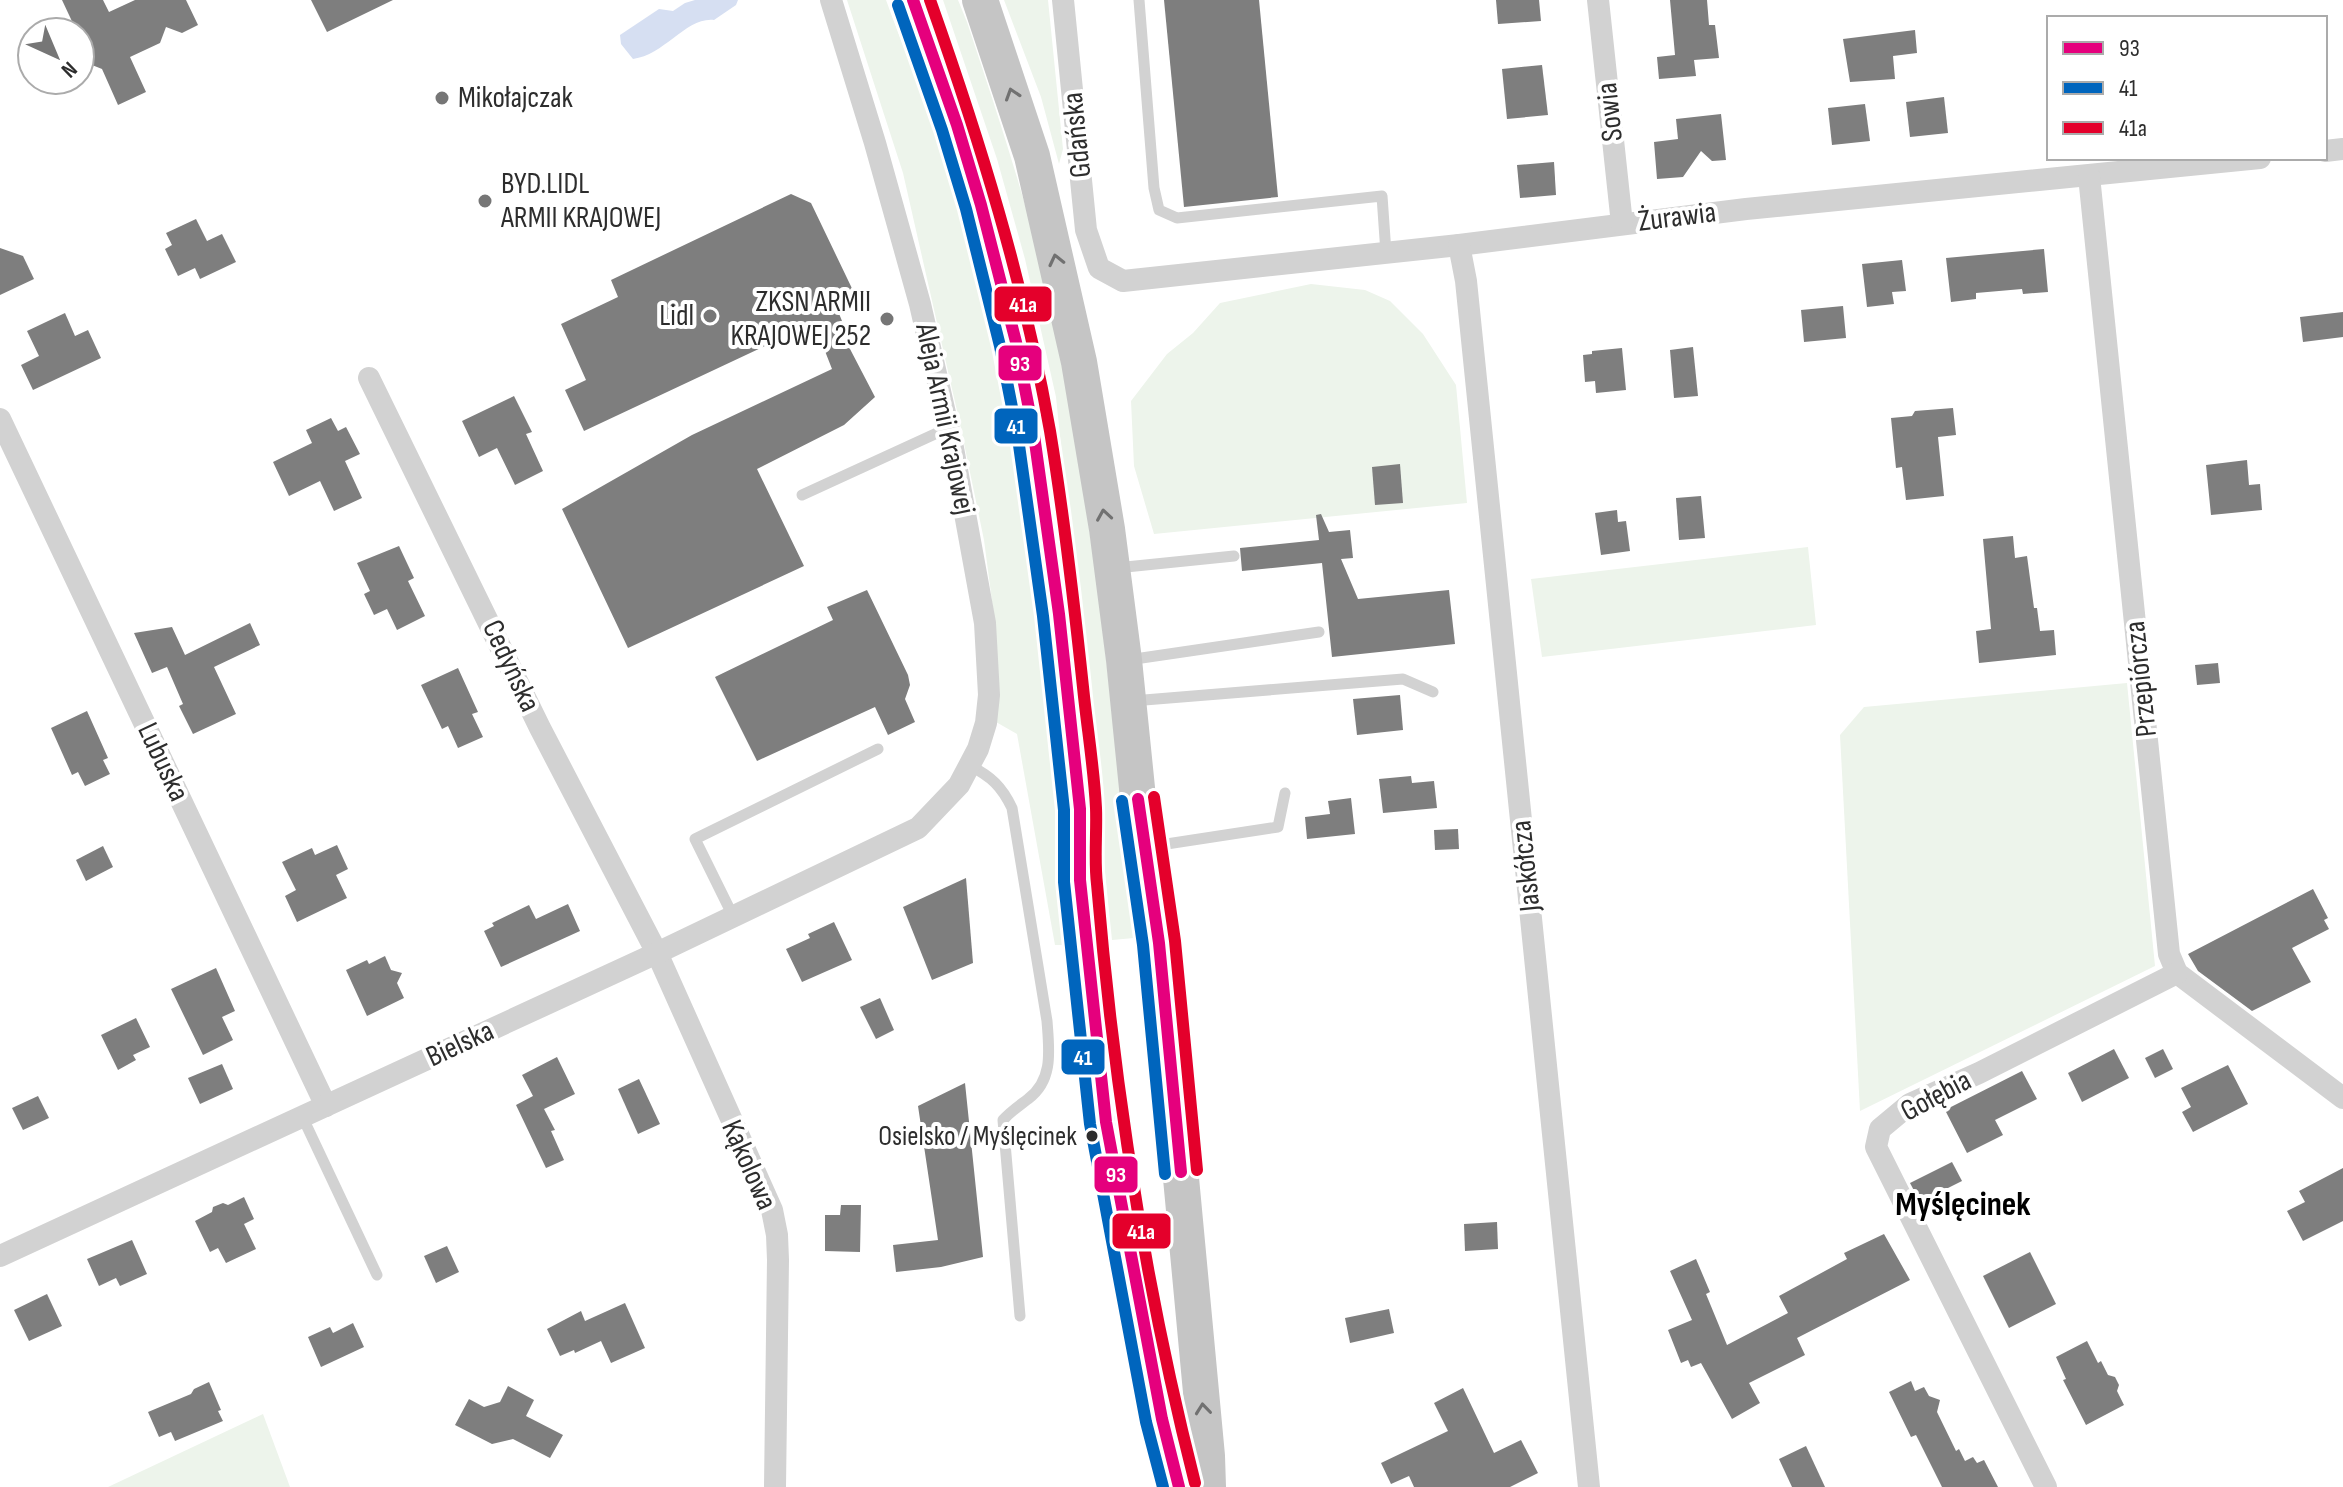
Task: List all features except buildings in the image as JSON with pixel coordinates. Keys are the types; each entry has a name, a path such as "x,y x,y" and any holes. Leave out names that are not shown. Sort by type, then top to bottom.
{"main road":[{"path":"913,0 957,125 1000,274 1034,435 1078,790 1080,880 1106,1122 1162,1419 1179,1487"},
{"path":"980,0 1032,156 1054,249 1088,415 1112,569 1143,847 1159,943 1208,1487"}],"street":[{"name":"Aleja Armii Krajowej","path":"831,0 920,304 948,428 985,623 988,670 986,723 970,766 959,785 918,828"},
{"name":"Gdańska","path":"1063,0 1086,230 1099,268"},
{"name":"Sowia","path":"1598,0 1622,224"},
{"name":"Żurawia","path":"1099,268 1123,281 1978,185 2241,160"},
{"name":"Przepiórcza","path":"2089,176 2169,954 2177,973"},
{"name":"Jaskółcza","path":"1459,245 1466,281 1589,1487"},
{"name":"Cedyńska","path":"369,378 540,728 657,953"},
{"name":"Lubuska","path":"0,419 326,1106"},
{"name":"Bielska","path":"0,1256 657,953 918,828"},
{"name":"Kąkolowa","path":"657,953 772,1210 777,1235 775,1487"},
{"path":"2177,973 2343,1098"},
{"name":"Gołębia","path":"2046,1487 1876,1147 1880,1129 1910,1104 1979,1073 2177,973"}],"lane":[{"path":"1139,0 1154,188 1159,210 1177,218 1382,196 1386,253"},
{"path":"802,495 948,428"},
{"path":"1112,569 1234,556"},
{"path":"1124,660 1319,632"},
{"path":"1128,701 1403,679 1433,692"},
{"path":"733,916 695,839 878,749"},
{"path":"970,766 987,774 1003,788 1012,808 1047,1021 1049,1052 1041,1087 1003,1120 1020,1316"},
{"path":"1143,847 1278,827 1285,793"},
{"path":"302,1116 377,1275"}],"shaded area":[{"path":"847,0 886,0 938,142 988,324 1030,562 1071,945 1055,945 1017,734 996,722 995,624 984,540 903,173"},
{"path":"943,0 958,0 967,22 1022,195 1049,301 1091,539 1111,698 1134,938 1112,940 1056,397 1025,259 997,159"},
{"path":"1004,0 1048,0 1063,149 1059,164 1041,97"},
{"path":"1311,284 1365,290 1390,301 1423,334 1456,385 1467,503 1154,534 1134,466 1131,401 1167,354 1193,333 1220,303"},
{"path":"1808,547 1816,625 1542,657 1531,579"},
{"path":"2127,683 2155,966 1860,1111 1840,735 1864,707"},
{"path":"263,1414 290,1487 108,1487"}],"water":[{"path":"695,0 738,0 736,5 714,20 694,24 645,56 633,59 621,44 620,35 659,9 673,11"}],"transit line":[{"name":"93","path":"913,0 957,125 981,205 1016,342 1034,435 1059,614 1080,809 1080,880 1106,1122 1162,1419 1179,1487"},
{"name":"41a","path":"930,0 999,213 1027,321 1050,431 1094,778 1096,875 1122,1111 1161,1335 1195,1483"},
{"name":"41","path":"898,5 966,209 1000,346 1018,438 1043,616 1064,810 1064,882 1090,1124 1146,1422 1163,1487"},
{"name":"41a","path":"1154,797 1175,941 1197,1170"},
{"name":"93","path":"1138,799 1159,943 1181,1172"},
{"name":"41","path":"1122,801 1143,945 1165,1174"}],"place":[{"name":"Mikołajczak","path":"442,98"},
{"name":"BYD.LIDL ARMII KRAJOWEJ","path":"485,201"},
{"name":"Lidl","path":"710,316"},
{"name":"ZKSN ARMII KRAJOWEJ 252","path":"887,319"},
{"name":"Osielsko / Myślęcinek","path":"1092,1136"}],"district":[{"name":"Myślęcinek","path":"1963,1204"}]}
